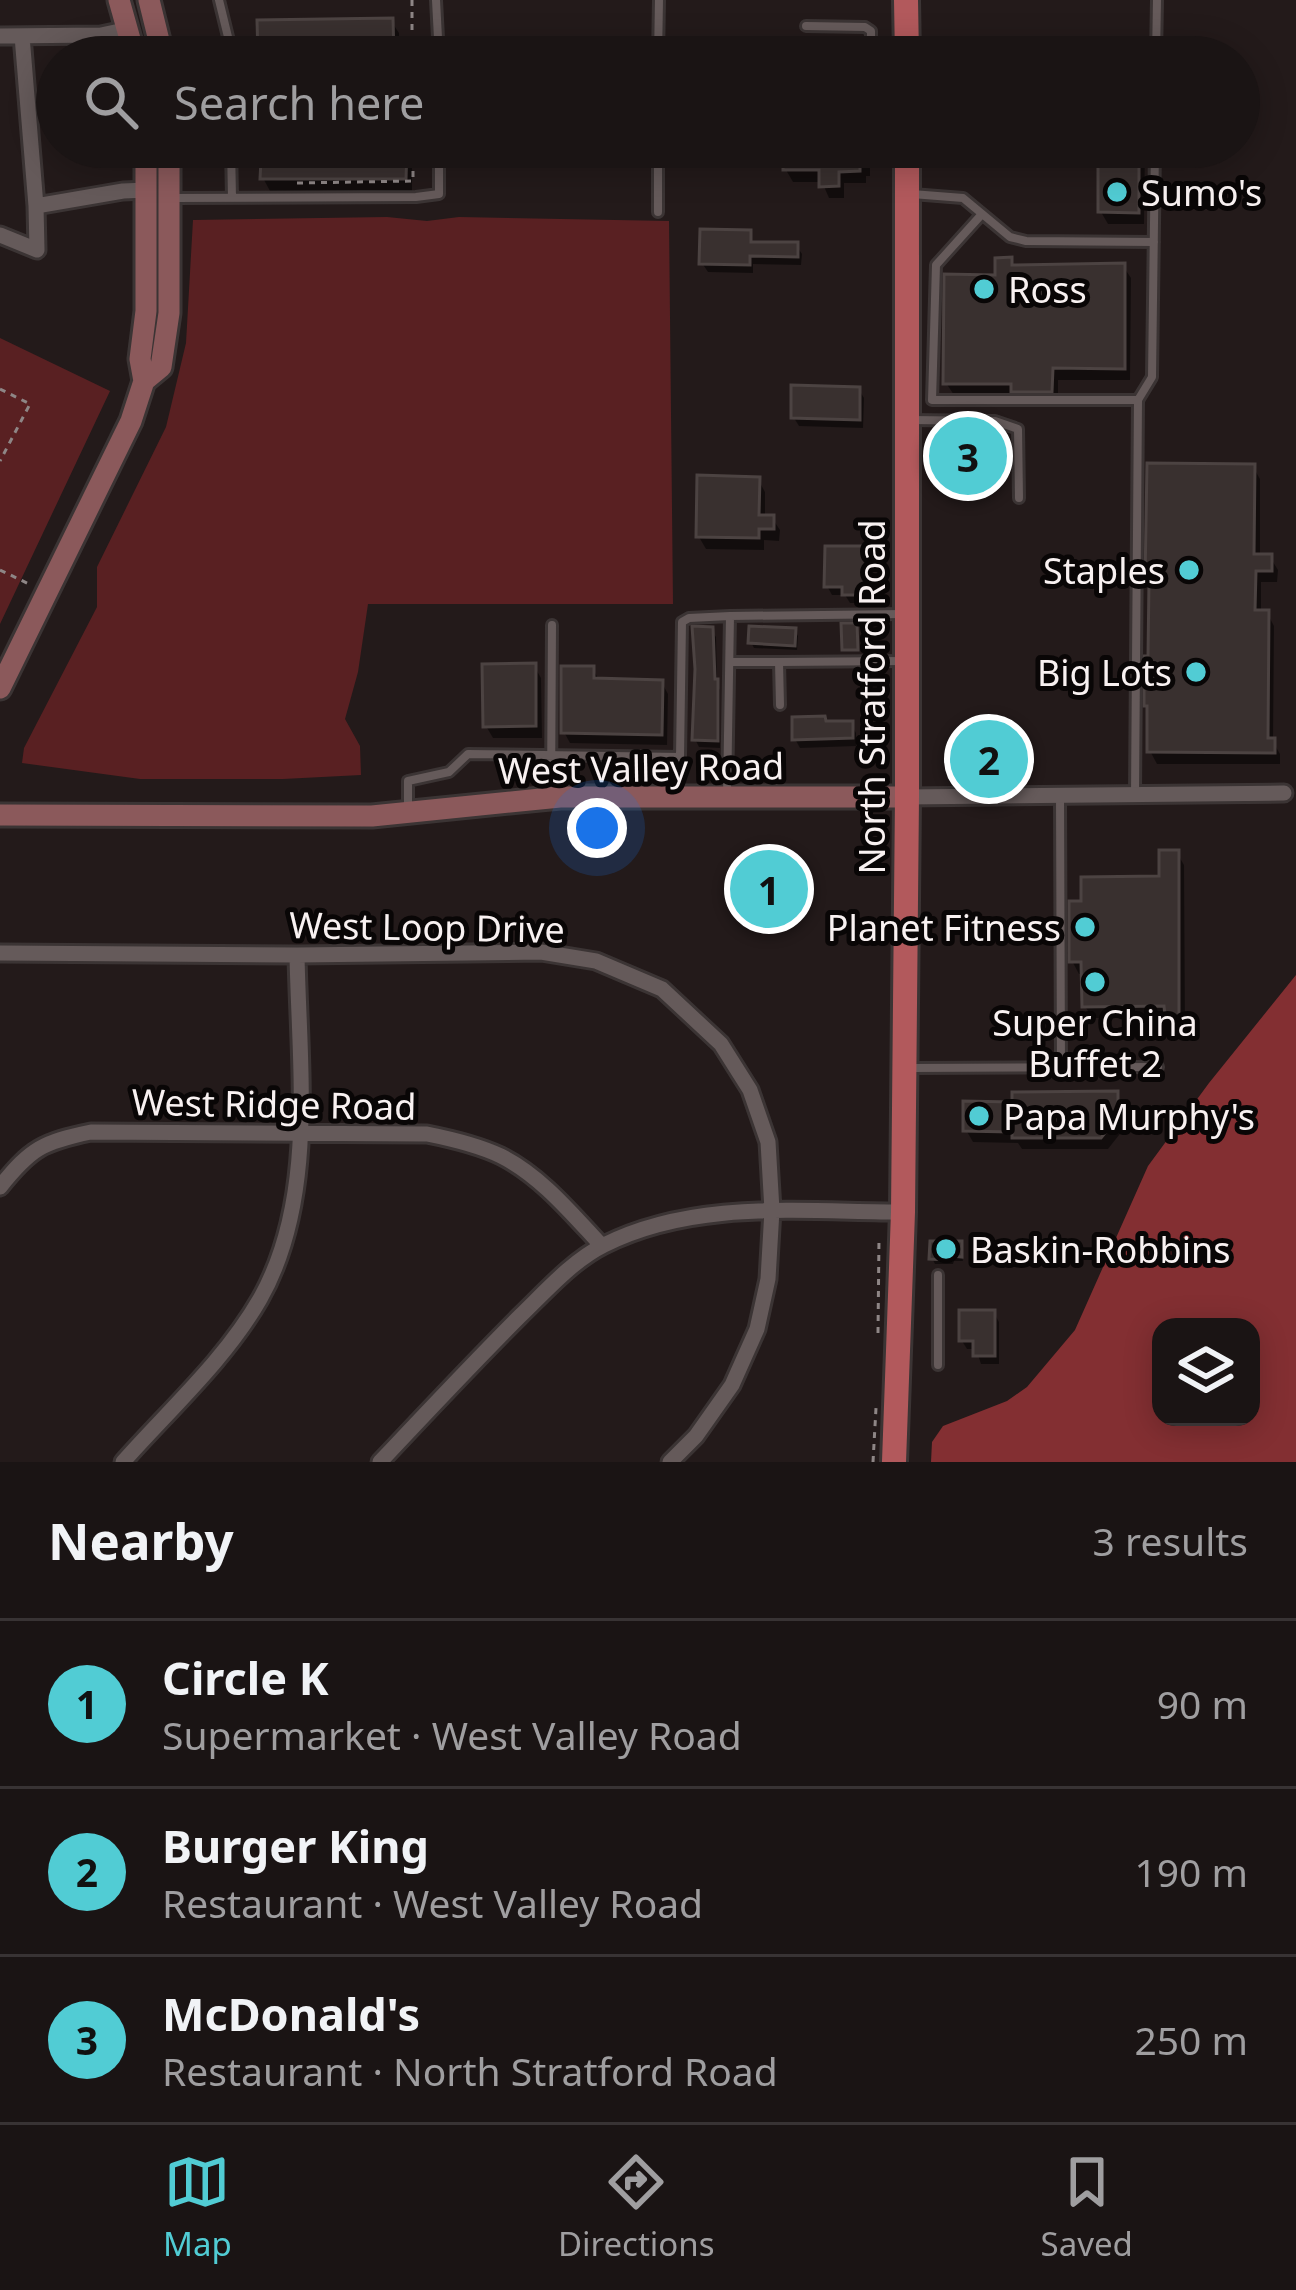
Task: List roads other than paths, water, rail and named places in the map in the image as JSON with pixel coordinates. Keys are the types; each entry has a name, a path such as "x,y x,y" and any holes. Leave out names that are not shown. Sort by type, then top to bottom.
{"main road":[{"path":"119,0 131,36"},
{"path":"148,0 157,36"},
{"path":"907,0 907,36"},
{"path":"0,688 131,421 143,381 161,368 169,313 149,168"},
{"path":"154,196 163,168"},
{"name":"North Stratford Road","path":"894,1462 903,1212 908,797 907,168"},
{"name":"West Valley Road","path":"0,815 372,816 550,798 908,797"}],"street":[{"path":"0,36 101,35 129,28"},
{"path":"0,235 37,250 22,36"},
{"path":"36,206 123,191 154,196"},
{"name":"West Valley Road","path":"908,797 1283,793"},
{"name":"West Loop Drive","path":"0,952 541,952 596,961 662,989 721,1044 750,1090 768,1142 772,1210 768,1279 757,1329 732,1385 696,1436 670,1462"},
{"path":"123,1462 233,1340 281,1256 295,1199 300,1133 297,955"},
{"name":"West Ridge Road","path":"0,1187 24,1157 53,1140 91,1132 427,1134 500,1156 528,1173 602,1246"},
{"path":"380,1462 554,1283 602,1246 711,1214 903,1212"}],"lane":[{"path":"219,0 229,36"},
{"path":"436,0 438,36"},
{"path":"658,36 659,0"},
{"path":"1156,36 1157,0"},
{"path":"806,26 865,27 871,36"},
{"path":"231,168 232,198"},
{"path":"154,196 416,197 439,194 439,168"},
{"path":"658,168 658,212"},
{"path":"1135,795 1138,400 1152,377 1155,168"},
{"path":"907,194 963,199 1010,237 1026,241 1154,242"},
{"path":"982,214 936,265 932,400 1138,400"},
{"path":"907,420 995,421 1018,429 1018,498"},
{"path":"408,812 408,781 449,772 468,754 680,757 682,622 689,618 907,614"},
{"path":"727,798 730,616"},
{"path":"550,798 553,625"},
{"path":"730,662 908,661"},
{"path":"779,662 780,705"},
{"path":"1060,795 1061,1068"},
{"path":"904,1068 1158,1067"},
{"path":"938,1276 938,1365"}],"place":[{"name":"Sumo's","path":"1117,192"},
{"name":"Ross","path":"984,289"},
{"name":"McDonald's","path":"968,456"},
{"name":"Staples","path":"1189,570"},
{"name":"Big Lots","path":"1196,672"},
{"name":"Burger King","path":"989,759"},
{"name":"Circle K","path":"769,889"},
{"name":"Planet Fitness","path":"1085,927"},
{"name":"Super China Buffet 2","path":"1095,982"},
{"name":"Papa Murphy's","path":"979,1116"},
{"name":"Baskin-Robbins","path":"946,1249"}]}
